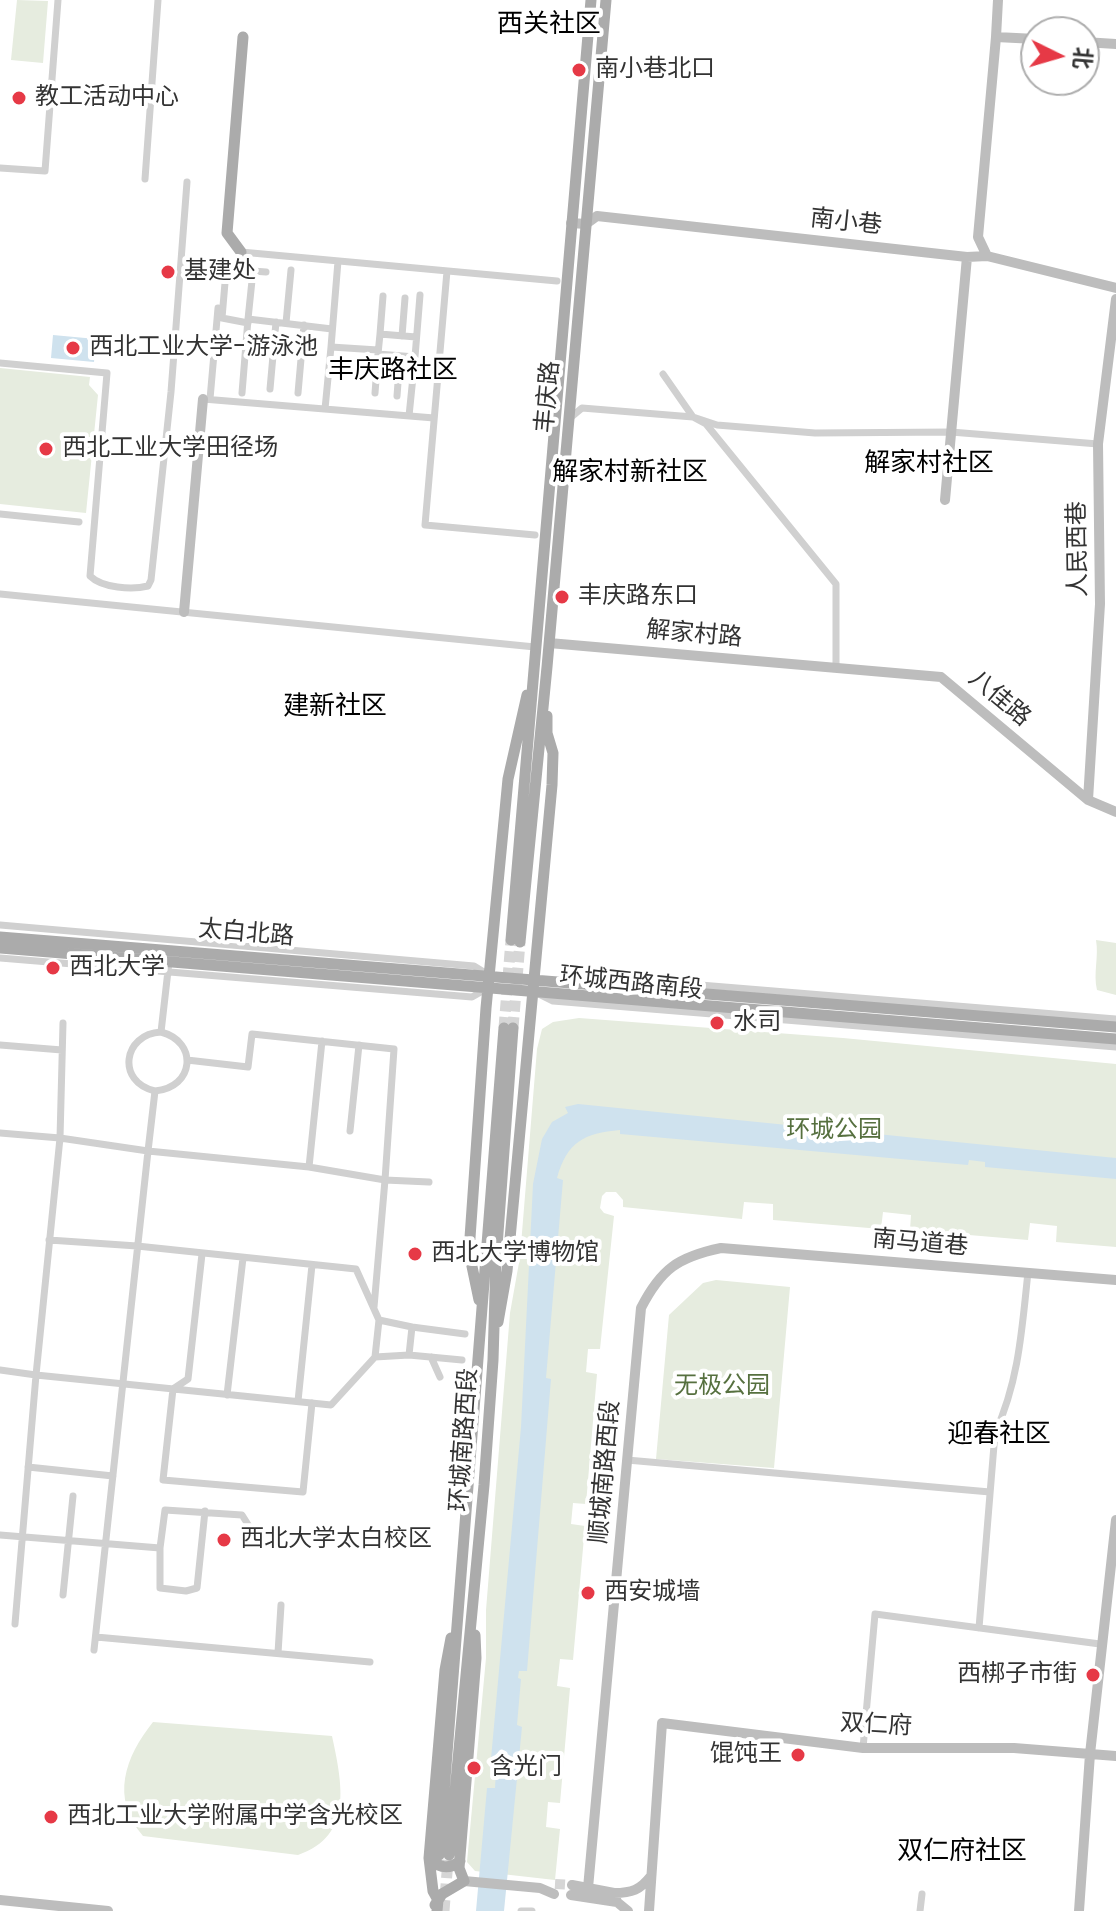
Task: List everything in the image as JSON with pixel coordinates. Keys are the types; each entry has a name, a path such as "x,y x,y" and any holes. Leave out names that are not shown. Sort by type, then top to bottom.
{"main road":[{"name":"丰庆路","path":"591,0 535,651 516,941 547,667 606,0"},
{"path":"241,252 227,233 243,37"},
{"path":"483,1316 469,1252 489,982 508,779 535,651"},
{"path":"493,1338 501,1312 507,1271 553,763 547,733 547,667"},
{"name":"太白北路","path":"0,937 489,982"},
{"name":"太白北路","path":"0,948 169,967 489,982"},
{"name":"环城西路南段","path":"489,982 667,991 1116,1027"},
{"name":"环城西路南段","path":"534,985 704,1004 1116,1039"},
{"name":"环城南路西段","path":"436,1907 433,1891 444,1857 476,1658 472,1610 493,1338 508,1028 461,1574 444,1857"},
{"path":"436,1907 454,1884 467,1880 459,1868 444,1857"}],"street":[{"path":"0,168 45,171 58,0"},
{"path":"145,179 158,0"},
{"path":"987,256 978,237 998,0"},
{"path":"996,37 1020,38"},
{"path":"0,363 107,373 90,576 107,585 148,586 171,392 187,182"},
{"name":"南小巷","path":"571,223 586,224 597,216 967,257 987,256 1116,288"},
{"path":"241,252 557,281"},
{"path":"945,500 967,257"},
{"path":"325,409 338,261"},
{"path":"286,323 291,270"},
{"path":"226,271 222,318 332,329"},
{"path":"242,393 253,271 266,272"},
{"path":"447,271 425,525 535,535"},
{"path":"409,416 420,295"},
{"path":"375,393 383,296"},
{"path":"402,336 405,298"},
{"name":"人民西巷","path":"1088,800 1100,604 1098,444 1116,299"},
{"path":"184,612 218,308"},
{"path":"270,389 276,322"},
{"path":"298,393 304,325"},
{"path":"380,334 416,337"},
{"path":"331,347 415,357"},
{"path":"397,396 400,356"},
{"path":"663,374 693,417 706,424 836,584 836,667"},
{"path":"206,399 434,418"},
{"path":"569,419 582,408 693,417 717,425 815,433 951,432 1098,444"},
{"path":"0,514 79,522"},
{"path":"0,594 535,651"},
{"name":"解家村路","path":"549,643 836,667"},
{"name":"八佳路","path":"836,667 941,677 1088,800 1116,812"},
{"path":"0,925 474,966 489,982"},
{"path":"0,958 169,967 161,1032"},
{"name":"环城西路南段","path":"667,991 688,984 1116,1019"},
{"name":"环城西路南段","path":"534,985 553,1001 1116,1047"},
{"path":"682,1012 704,1004"},
{"path":"15,1624 60,1138 63,1023"},
{"path":"161,1032 176,1037 183,1046 187,1060 185,1074 179,1082 165,1090 155,1091 134,1078 129,1057 141,1037 161,1032"},
{"path":"187,1060 248,1067 252,1034 394,1049 374,1307"},
{"path":"309,1167 322,1041"},
{"path":"0,1045 62,1050"},
{"path":"350,1131 359,1045"},
{"path":"94,1650 155,1091"},
{"path":"0,1133 309,1167 385,1180 429,1182"},
{"path":"0,1370 331,1405 375,1357 379,1320 356,1269 49,1240"},
{"name":"南马道巷","path":"721,1248 1116,1280"},
{"name":"顺城南路西段","path":"588,1888 641,1308 653,1285 672,1266 695,1253 721,1248"},
{"path":"173,1389 188,1379 202,1254"},
{"path":"227,1395 243,1258"},
{"path":"298,1401 312,1265"},
{"path":"979,1628 995,1433 1008,1406 1017,1374 1028,1272"},
{"path":"379,1320 465,1334"},
{"path":"409,1355 412,1327"},
{"path":"375,1357 409,1355 462,1360"},
{"path":"431,1357 440,1377"},
{"path":"173,1389 163,1480 303,1492 312,1403"},
{"path":"627,1460 990,1492"},
{"path":"28,1467 113,1476"},
{"path":"63,1595 73,1496"},
{"path":"205,1511 197,1588 186,1591 160,1588 160,1548 165,1510 205,1511 242,1515 261,1545"},
{"path":"1079,1911 1100,1644 1116,1520"},
{"path":"0,1535 160,1548"},
{"path":"278,1653 281,1605"},
{"path":"863,1748 875,1614 1100,1644"},
{"path":"96,1637 370,1662"},
{"name":"双仁府","path":"652,1874 662,1723 863,1748 1014,1748 1116,1756"},
{"path":"628,1911 616,1898 588,1888 571,1890 616,1898 642,1888 652,1874"},
{"path":"649,1911 652,1874"},
{"path":"467,1880 554,1889"},
{"path":"920,1911 922,1894"},
{"path":"0,1900 108,1911"},
{"path":"521,1911 532,1911"}],"green space":[{"path":"17,0 48,1 43,63 11,60"},
{"name":"西北工业大学田径场","path":"0,368 90,377 89,385 98,395 86,513 0,504"},
{"path":"1096,940 1116,943 1116,995 1097,990"},
{"name":"环城公园","path":"579,1018 843,1038 1116,1064 1116,1247 1056,1242 1057,1226 1030,1223 1028,1240 910,1230 911,1215 883,1212 881,1229 773,1220 773,1204 744,1202 742,1219 623,1207 623,1200 616,1192 606,1192 602,1196 600,1208 614,1216 600,1349 588,1349 586,1372 597,1374 586,1504 573,1503 571,1524 585,1526 573,1660 560,1659 557,1686 570,1688 560,1803 548,1802 546,1827 560,1829 555,1880 475,1871 467,1862 486,1658 486,1610 510,1313 520,1257 537,1049 542,1029 553,1022"},
{"name":"无极公园","path":"716,1280 790,1287 774,1468 656,1459 669,1315 703,1283"},
{"path":"153,1722 332,1736 339,1772 340,1806 328,1835 316,1846 298,1855 143,1836 127,1807 125,1778 135,1749"}],"water":[{"name":"西北工业大学-游泳池","path":"53,335 96,339 94,362 51,358"},
{"path":"578,1104 1116,1158 1116,1179 985,1167 985,1162 969,1160 968,1165 620,1134 620,1130 587,1137 572,1148 557,1178 563,1180 546,1378 551,1379 527,1671 519,1671 518,1678 521,1679 517,1725 522,1727 504,1911 476,1911 487,1788 495,1788 496,1771 490,1770 521,1427 533,1184 542,1139 552,1122 568,1113 565,1107"}],"tunnel":[{"path":"504,1028 511,940"},
{"path":"513,1028 520,942"},
{"path":"444,1911 448,1860"},
{"path":"555,1884 572,1885"}],"place":[{"name":"南小巷北口","path":"579,70"},
{"name":"教工活动中心","path":"19,98"},
{"name":"基建处","path":"168,272"},
{"name":"西北工业大学-游泳池","path":"73,348"},
{"name":"西北工业大学田径场","path":"46,449"},
{"name":"丰庆路东口","path":"562,597"},
{"name":"西北大学","path":"53,968"},
{"name":"水司","path":"717,1023"},
{"name":"西北大学博物馆","path":"415,1254"},
{"name":"西北大学太白校区","path":"224,1540"},
{"name":"西安城墙","path":"588,1593"},
{"name":"西梆子市街","path":"1093,1675"},
{"name":"馄饨王","path":"798,1755"},
{"name":"含光门","path":"474,1768"},
{"name":"西北工业大学附属中学含光校区","path":"51,1817"}],"district":[{"name":"西关社区","path":"549,25"},
{"name":"丰庆路社区","path":"393,371"},
{"name":"解家村社区","path":"929,464"},
{"name":"解家村新社区","path":"630,473"},
{"name":"建新社区","path":"335,707"},
{"name":"迎春社区","path":"999,1435"},
{"name":"双仁府社区","path":"962,1852"}]}
